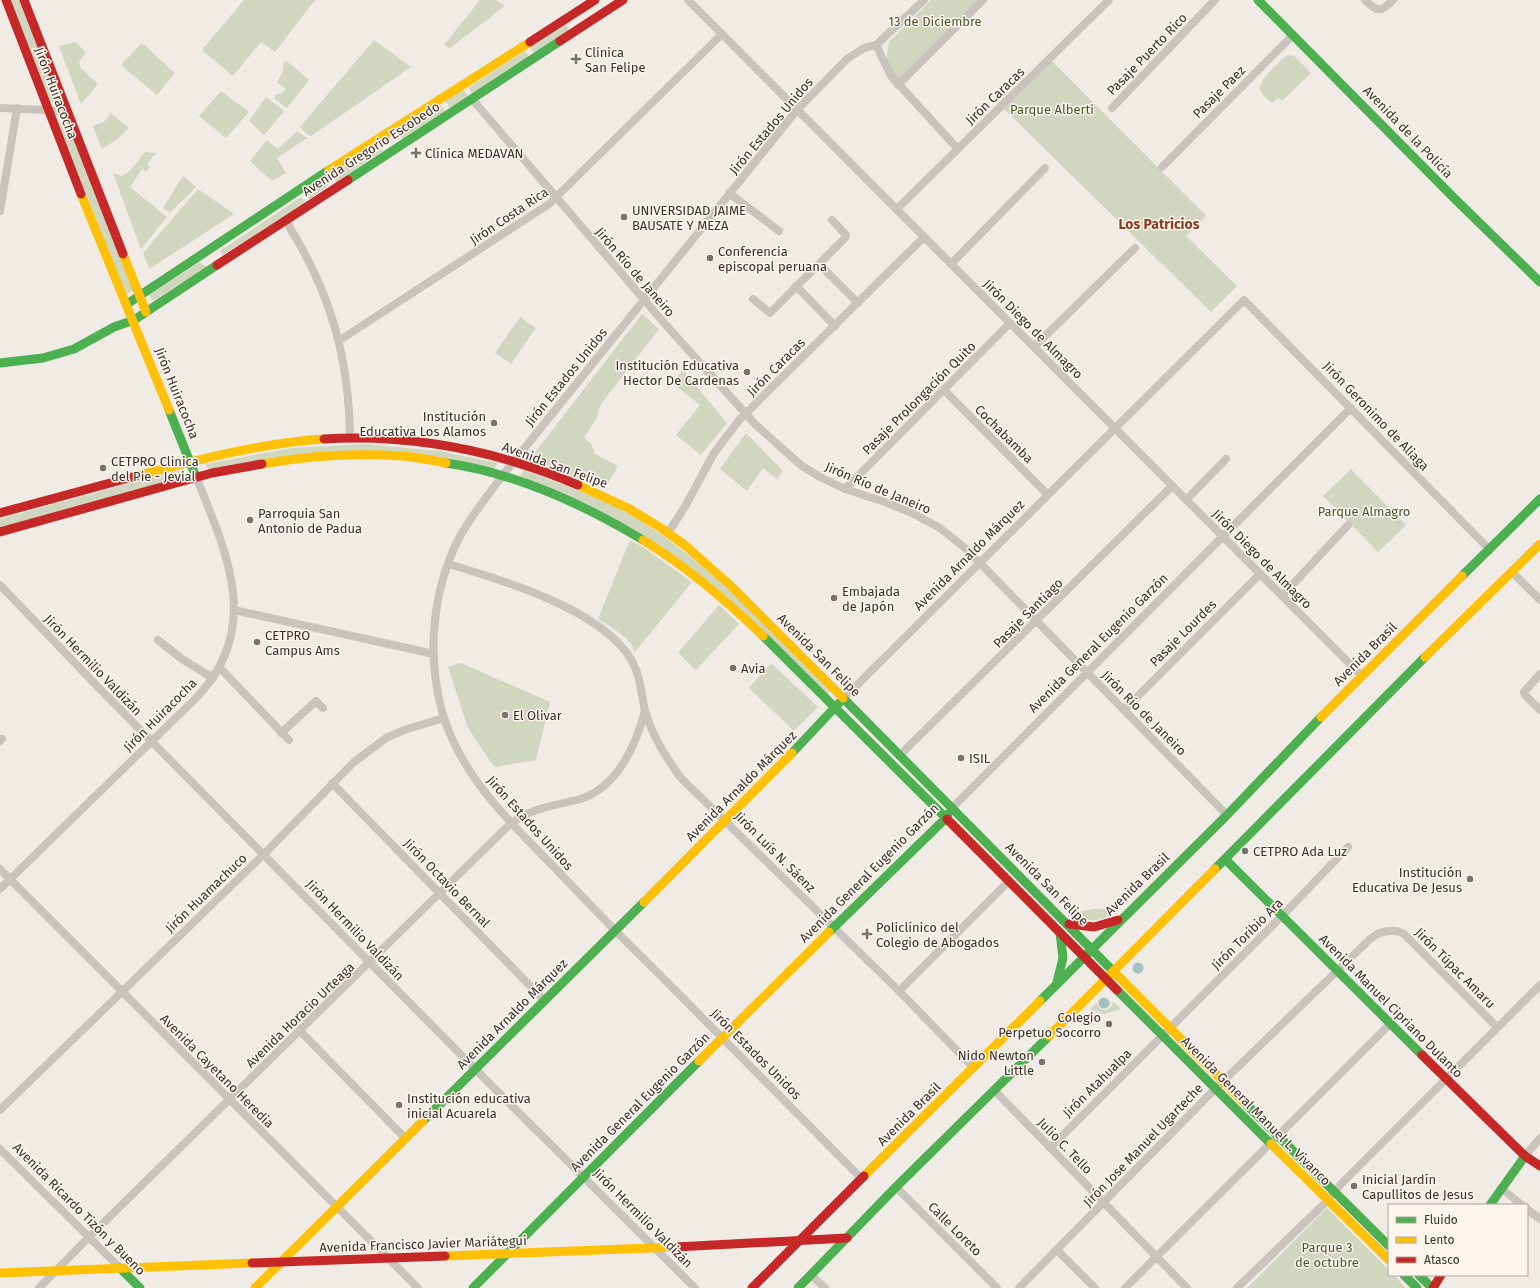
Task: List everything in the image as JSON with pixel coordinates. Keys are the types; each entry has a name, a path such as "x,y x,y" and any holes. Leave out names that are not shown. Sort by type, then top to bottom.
{"street":[{"name":"Jirón Huiracocha","path":"0,889 206,688 220,668 228,649 234,610 234,590 227,557 6,0"},
{"name":"Jirón Huiracocha","path":"24,0 115,229 146,312"},
{"name":"Avenida Gregorio Escobedo","path":"127,304 371,144 595,0"},
{"name":"Avenida Gregorio Escobedo","path":"0,363 38,360 66,352 94,339 121,322 134,320 623,0"},
{"name":"Jirón Diego de Almagro","path":"688,0 1361,675"},
{"name":"Jirón Estados Unidos","path":"862,1179 615,930 511,823 486,794 468,769 450,736 444,718 435,677 433,632 436,611 448,564 458,541 471,518 502,476 797,110 847,59 864,48 876,45 924,0"},
{"path":"898,85 983,0"},
{"name":"Jirón Caracas","path":"897,209 1109,0"},
{"name":"Pasaje Puerto Rico","path":"1112,108 1215,0"},
{"name":"Avenida de la Policía","path":"1258,0 1455,199 1540,282"},
{"path":"1365,0 1375,9 1380,10 1385,8 1393,0"},
{"path":"580,10 587,23"},
{"name":"Jirón Costa Rica","path":"340,340 510,230 558,197 722,34"},
{"name":"Pasaje Paez","path":"1162,167 1293,34"},
{"path":"876,45 886,70 898,85 958,149"},
{"name":"Jirón Río de Janeiro","path":"472,99 558,197 644,300 746,414 802,466 820,477 844,489 885,502 912,513 940,528 980,562 1227,815"},
{"path":"0,108 68,111"},
{"path":"0,211 16,108"},
{"path":"384,136 383,141 385,146 393,150"},
{"path":"371,144 378,145 381,150 380,159"},
{"path":"951,264 1045,168"},
{"path":"729,193 779,231"},
{"path":"285,220 299,243 320,284 340,340 347,379 350,438"},
{"path":"753,299 770,313 819,264 846,236 832,220"},
{"path":"99,236 115,229"},
{"name":"Jirón Caracas","path":"668,533 686,505 714,453 746,414 924,237"},
{"path":"1034,347 1135,248"},
{"path":"819,264 858,303"},
{"path":"796,286 835,326"},
{"name":"Jirón Geronimo de Aliaga","path":"1244,300 1490,550"},
{"name":"Avenida Arnaldo Márquez","path":"255,1288 726,820 844,698 1244,300"},
{"name":"Pasaje Prolongación Quito","path":"844,489 1010,323"},
{"name":"Cochabamba","path":"944,390 1048,495"},
{"name":"Avenida General Eugenio Garzón","path":"473,1288 722,1037 945,819 952,808 1351,408"},
{"name":"Avenida San Felipe","path":"0,513 215,454 272,444 350,438 426,444 488,454 514,461 593,490 619,503 668,533 718,574 844,698 899,756 1115,971"},
{"name":"Avenida San Felipe","path":"0,532 196,477 248,465 316,457 346,455 401,456 444,462 502,476 546,491 588,509 631,532 675,560 735,609 1106,980"},
{"path":"1186,500 1226,458"},
{"name":"Pasaje Santiago","path":"899,756 1172,486"},
{"name":"Avenida Brasil","path":"752,1288 974,1068 1083,956 1227,815 1361,675 1490,550 1540,499"},
{"path":"1282,596 1348,525"},
{"path":"798,1288 896,1187 1106,980 1226,860 1386,696 1540,544"},
{"name":"Jirón Luís N. Sáenz","path":"448,564 515,584 567,608 612,637 630,657 636,669 645,711 654,735 672,766 681,778 834,926 974,1068"},
{"path":"1512,572 1540,600"},
{"name":"Pasaje Lourdes","path":"1124,710 1260,574"},
{"name":"Jirón Hermilio Valdizán","path":"0,585 370,963 475,1069 657,1248 695,1288"},
{"path":"234,610 434,654"},
{"path":"158,640 182,659 214,678"},
{"path":"220,668 289,740"},
{"path":"1540,674 1524,692 1525,695 1540,710"},
{"path":"281,733 316,701 323,708"},
{"name":"Avenida Horacio Urteaga","path":"39,1288 88,1238 511,823 524,814 541,807 582,798 598,790 622,766 639,733 645,711"},
{"name":"Jirón Huamachuco","path":"0,1110 264,854 354,762 386,738 404,730 444,718"},
{"name":"Jirón Octavio Bernal","path":"332,783 544,1000"},
{"name":"Jirón Toribio Ara","path":"1162,1036 1282,916 1348,847"},
{"name":"Avenida Manuel Cipriano Dulanto","path":"1226,860 1525,1156 1533,1163 1540,1166"},
{"name":"Avenida Cayetano Heredia","path":"0,869 121,992 418,1288"},
{"path":"899,991 1008,882"},
{"path":"1069,924 1083,927 1097,927 1113,922 1124,916"},
{"name":"Jirón Túpac Amaru","path":"1336,970 1370,939 1379,933 1397,931 1410,939 1497,1027"},
{"path":"1055,986 1060,974 1063,960 1060,933"},
{"name":"Jirón Jose Manuel Ugarteche","path":"1019,1288 1215,1089 1336,970"},
{"name":"Avenida General Manuel L. Vivanco","path":"1115,971 1388,1245"},
{"name":"Avenida General Manuel L. Vivanco","path":"1106,980 1388,1259"},
{"path":"1236,1288 1327,1200 1445,1078 1540,985"},
{"path":"1125,1288 1390,1024"},
{"path":"300,1031 405,1138"},
{"name":"Jirón Atahualpa","path":"1050,1148 1162,1036"},
{"name":"Julio C. Tello","path":"994,1090 1187,1288"},
{"path":"1491,1204 1525,1156 1539,1141"},
{"name":"Avenida Ricardo Tizón y Bueno","path":"0,1149 140,1288"},
{"name":"Calle Loreto","path":"896,1187 997,1288"},
{"path":"1502,1189 1521,1204"},
{"path":"1528,1210 1540,1219"},
{"name":"Avenida Francisco Javier Mariátegui","path":"0,1273 657,1248 847,1238"},
{"path":"1057,1250 1095,1288"},
{"path":"811,1275 825,1288"},
{"path":"1405,1276 1417,1288"},
{"path":"1420,1276 1432,1288 1440,1276"}],"green space":[{"path":"10,0 19,0 58,99 50,103"},
{"path":"244,0 315,0 275,52 261,42 233,76 202,50"},
{"path":"480,0 496,0 505,6 450,48 444,45"},
{"name":"13 de Diciembre","path":"931,0 982,0 900,81 889,70 886,62 889,42"},
{"path":"566,25 571,32 535,55 530,48"},
{"path":"374,40 411,67 311,136 308,135 300,127"},
{"path":"75,42 86,52 79,62 81,68 98,84 81,104 59,46"},
{"path":"142,43 175,73 157,95 121,65"},
{"path":"525,51 530,58 472,94 469,87"},
{"path":"1287,55 1294,56 1311,73 1282,101 1278,98 1272,103 1261,92 1260,88 1269,72"},
{"path":"284,61 289,63 309,80 287,108 275,99 275,95 282,93 286,89 277,82 283,71"},
{"name":"Parque Alberti","path":"1052,61 1206,216 1186,236 1237,286 1211,312 1004,109"},
{"path":"463,89 468,96 450,108 445,101"},
{"path":"221,91 249,112 226,138 199,116"},
{"path":"266,97 284,111 264,135 249,121"},
{"path":"440,104 445,111 402,139 397,131"},
{"path":"111,113 129,128 116,140 102,149 93,126 104,122"},
{"path":"68,121 136,290 125,294 59,123"},
{"path":"297,131 307,138 277,158 286,173 272,181 250,161 267,140 278,149"},
{"path":"378,145 383,151 336,182 332,175"},
{"path":"145,152 156,153 147,164 150,167 146,172 142,169 130,187 167,217 141,249 113,173 122,176 130,171"},
{"path":"183,176 196,187 170,213 163,208"},
{"path":"327,179 330,184 309,200 305,193"},
{"path":"198,189 234,214 149,269 143,253"},
{"path":"301,197 306,203 223,255 220,251"},
{"path":"200,262 206,267 153,301 149,295"},
{"path":"642,314 659,329 601,404 596,419 584,438 591,444 595,454 618,466 605,489 530,459"},
{"path":"520,317 536,328 511,364 495,353"},
{"path":"683,370 727,423 701,455 676,435 700,405 672,383"},
{"path":"746,433 783,471 777,479 763,468 747,491 720,469"},
{"path":"365,444 440,451 498,463 492,473 434,462 331,456 210,475 206,464 292,448"},
{"name":"Parque Almagro","path":"1351,469 1406,525 1378,552 1323,496"},
{"path":"179,470 182,481 0,532 0,519"},
{"path":"524,470 581,491 623,510 663,536 714,576 830,692 827,695 666,550 518,480"},
{"path":"630,540 644,548 692,582 634,653 633,648 626,638 598,619"},
{"path":"719,605 739,624 696,670 678,653"},
{"name":"El Olivar","path":"461,663 550,702 536,760 496,767 492,764 468,728 448,667"},
{"path":"771,663 818,707 794,731 749,688"},
{"path":"1105,909 1109,915 1095,920 1080,919 1078,915 1082,911"},
{"path":"1113,1001 1121,1009 1104,1014 1090,1010 1096,1003 1100,1009 1107,1010 1112,1006"},
{"name":"Parque 3 de octubre","path":"1327,1208 1388,1269 1388,1276 1395,1276 1406,1288 1247,1288"}],"water":[{"path":"1138,962 1142,964 1144,968 1142,972 1138,974 1134,972 1132,968 1134,964"},
{"path":"1104,997 1108,999 1110,1003 1108,1007 1104,1009 1100,1007 1098,1003 1100,999"}],"traffic: fast":[{"path":"1258,0 1455,199 1540,282"},
{"path":"348,180 560,41"},
{"path":"127,304 329,170"},
{"path":"0,363 43,358 74,349 114,327 134,320 217,265"},
{"path":"169,410 196,477"},
{"path":"446,463 498,474 523,482 573,502 643,540"},
{"path":"1462,576 1540,499"},
{"path":"763,636 947,819"},
{"path":"1215,869 1425,657"},
{"path":"843,698 1114,972"},
{"path":"792,753 839,703"},
{"path":"1040,1001 1227,815 1321,717"},
{"path":"829,932 945,819 948,814"},
{"path":"1226,860 1422,1055"},
{"path":"423,1121 644,902"},
{"path":"1057,982 1063,958 1060,933"},
{"path":"1117,990 1271,1144"},
{"path":"798,1288 896,1187 1049,1036"},
{"path":"473,1288 699,1061"},
{"path":"1243,1101 1388,1245"},
{"path":"1491,1204 1525,1156"},
{"path":"120,1268 140,1288"},
{"path":"1405,1276 1417,1288"},
{"path":"1420,1276 1432,1288"}],"traffic: slow":[{"path":"329,170 530,42"},
{"path":"81,194 169,410"},
{"path":"123,254 146,312"},
{"path":"136,476 205,458 252,448 324,439"},
{"path":"262,464 314,457 349,455 407,456 446,463"},
{"path":"578,485 628,508 661,528 686,546 731,586 843,698"},
{"path":"643,540 675,561 706,585 763,636"},
{"path":"1425,657 1540,544"},
{"path":"1321,717 1462,576"},
{"path":"644,902 792,753"},
{"path":"1049,1036 1215,869"},
{"path":"699,1061 829,932"},
{"path":"1114,972 1243,1101"},
{"path":"864,1176 1040,1001"},
{"path":"255,1288 423,1121"},
{"path":"1271,1144 1388,1259"},
{"path":"445,1256 676,1247"},
{"path":"0,1273 252,1263"}],"traffic: jam":[{"path":"6,0 81,194"},
{"path":"24,0 123,254"},
{"path":"530,42 595,0"},
{"path":"560,41 623,0"},
{"path":"217,265 348,180"},
{"path":"324,439 389,439 454,447 517,463 578,485"},
{"path":"0,532 212,473 262,464"},
{"path":"0,513 136,476"},
{"path":"947,819 1117,990"},
{"path":"1069,924 1094,927 1118,920"},
{"path":"1422,1055 1525,1156 1540,1166"},
{"path":"752,1288 864,1176"},
{"path":"676,1247 847,1238"},
{"path":"252,1263 445,1256"},
{"path":"1433,1288 1440,1276"}],"place":[{"name":"Clinica San Felipe","path":"576,59"},
{"name":"Clínica MEDAVAN","path":"416,153"},
{"name":"UNIVERSIDAD JAIME BAUSATE Y MEZA","path":"624,217"},
{"name":"Conferencia episcopal peruana","path":"710,258"},
{"name":"Institución Educativa Hector De Cardenas","path":"747,372"},
{"name":"Institución Educativa Los Alamos","path":"494,423"},
{"name":"CETPRO Clinica del Pie - Jevial","path":"103,468"},
{"name":"Parroquia San Antonio de Padua","path":"250,520"},
{"name":"Embajada de Japón","path":"834,598"},
{"name":"CETPRO Campus Ams","path":"257,642"},
{"name":"Avia","path":"733,668"},
{"name":"El Olivar","path":"505,715"},
{"name":"ISIL","path":"961,758"},
{"name":"CETPRO Ada Luz","path":"1245,851"},
{"name":"Institución Educativa De Jesus","path":"1470,879"},
{"name":"Policlínico del Colegio de Abogados","path":"867,934"},
{"name":"Colegio Perpetuo Socorro","path":"1109,1024"},
{"name":"Nido Newton Little","path":"1042,1062"},
{"name":"Institución educativa inicial Acuarela","path":"399,1105"},
{"name":"Inicial Jardín Capullitos de Jesus","path":"1354,1186"}],"district":[{"name":"Los Patricios","path":"1159,224"}]}
